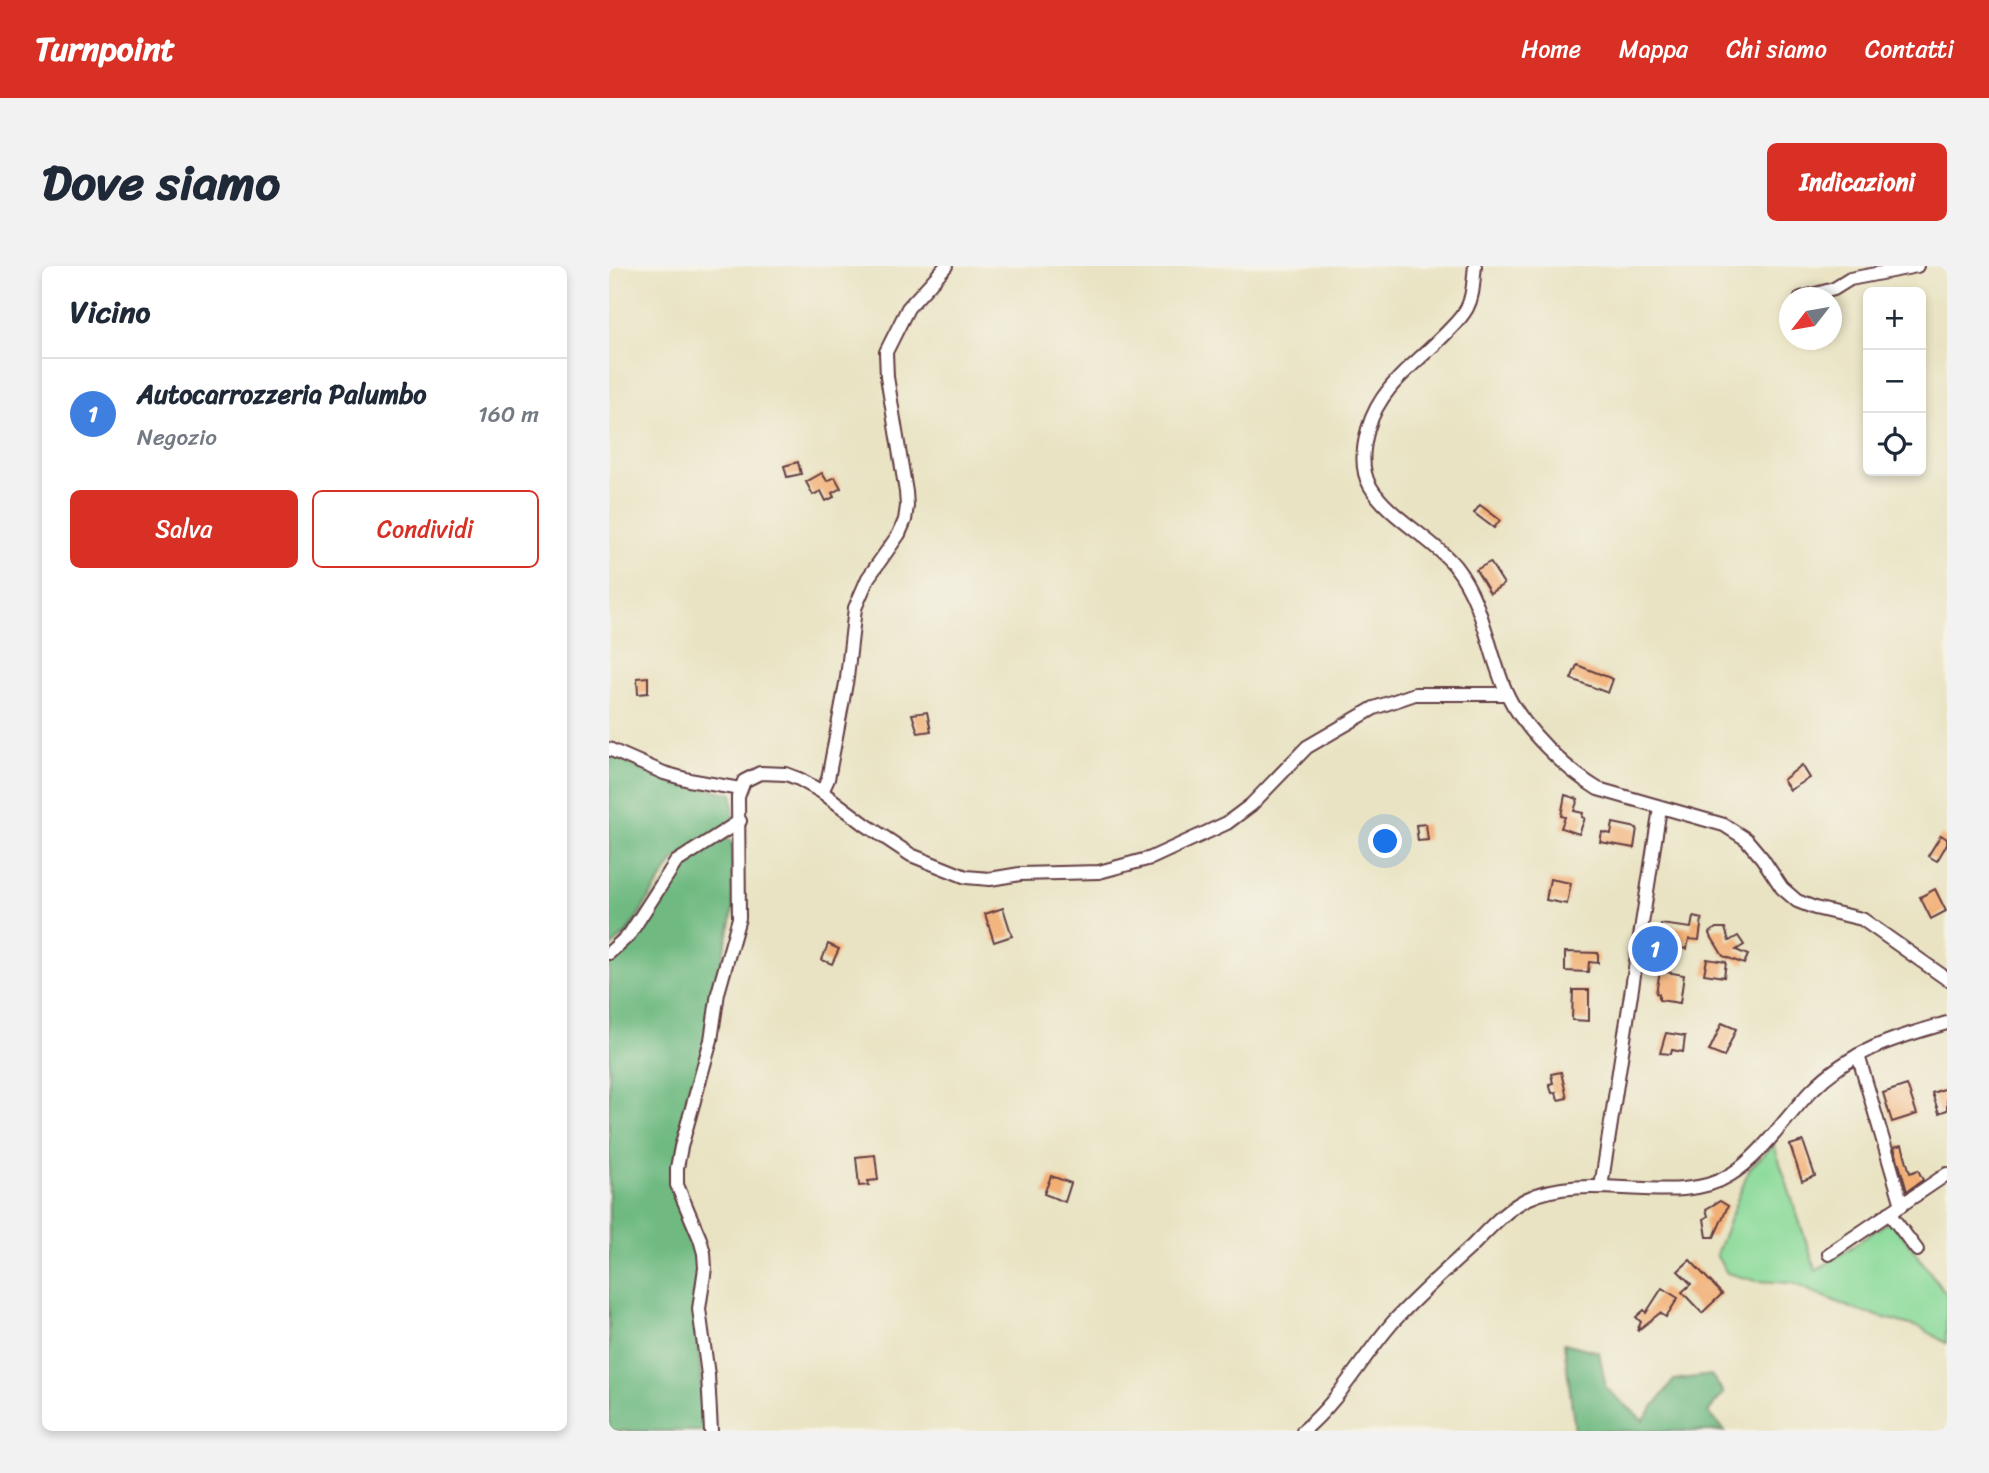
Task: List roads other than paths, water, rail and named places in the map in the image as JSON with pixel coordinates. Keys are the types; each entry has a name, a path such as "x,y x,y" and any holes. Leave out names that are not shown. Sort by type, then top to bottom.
{"street":[{"path":"822,792 828,779 847,678 855,608 868,578 899,534 906,513 906,492 887,377 886,352 908,308 946,266"},
{"path":"1475,266 1471,297 1460,318 1434,347 1396,379 1378,405 1368,428 1363,462 1365,475 1377,496 1438,550 1455,567 1467,585 1480,614 1507,694 1533,732 1587,783 1610,794 1724,825 1755,849 1782,888 1797,901 1862,919 1947,979"},
{"path":"1837,287 1850,279 1917,266"},
{"path":"711,1431 708,1375 699,1309 705,1268 700,1239 677,1185 677,1168 711,1040 718,993 739,918 740,789 751,776 760,773 786,774 822,792 911,855 966,877 990,879 1020,874 1099,872 1151,858 1227,823 1251,804 1307,747 1374,708 1415,694 1507,694"},
{"path":"609,749 664,773 740,789"},
{"path":"1601,1187 1660,808"},
{"path":"609,953 629,935 676,863 740,821"},
{"path":"1303,1431 1328,1409 1394,1322 1506,1214 1527,1199 1554,1189 1689,1188 1705,1186 1729,1176 1755,1154 1812,1090 1829,1075 1858,1055 1891,1039 1947,1023"},
{"path":"1858,1055 1902,1205"},
{"path":"1829,1254 1947,1174"},
{"path":"1889,1213 1917,1250"}],"place":[{"name":"Autocarrozzeria Palumbo","path":"1655,949"}]}
